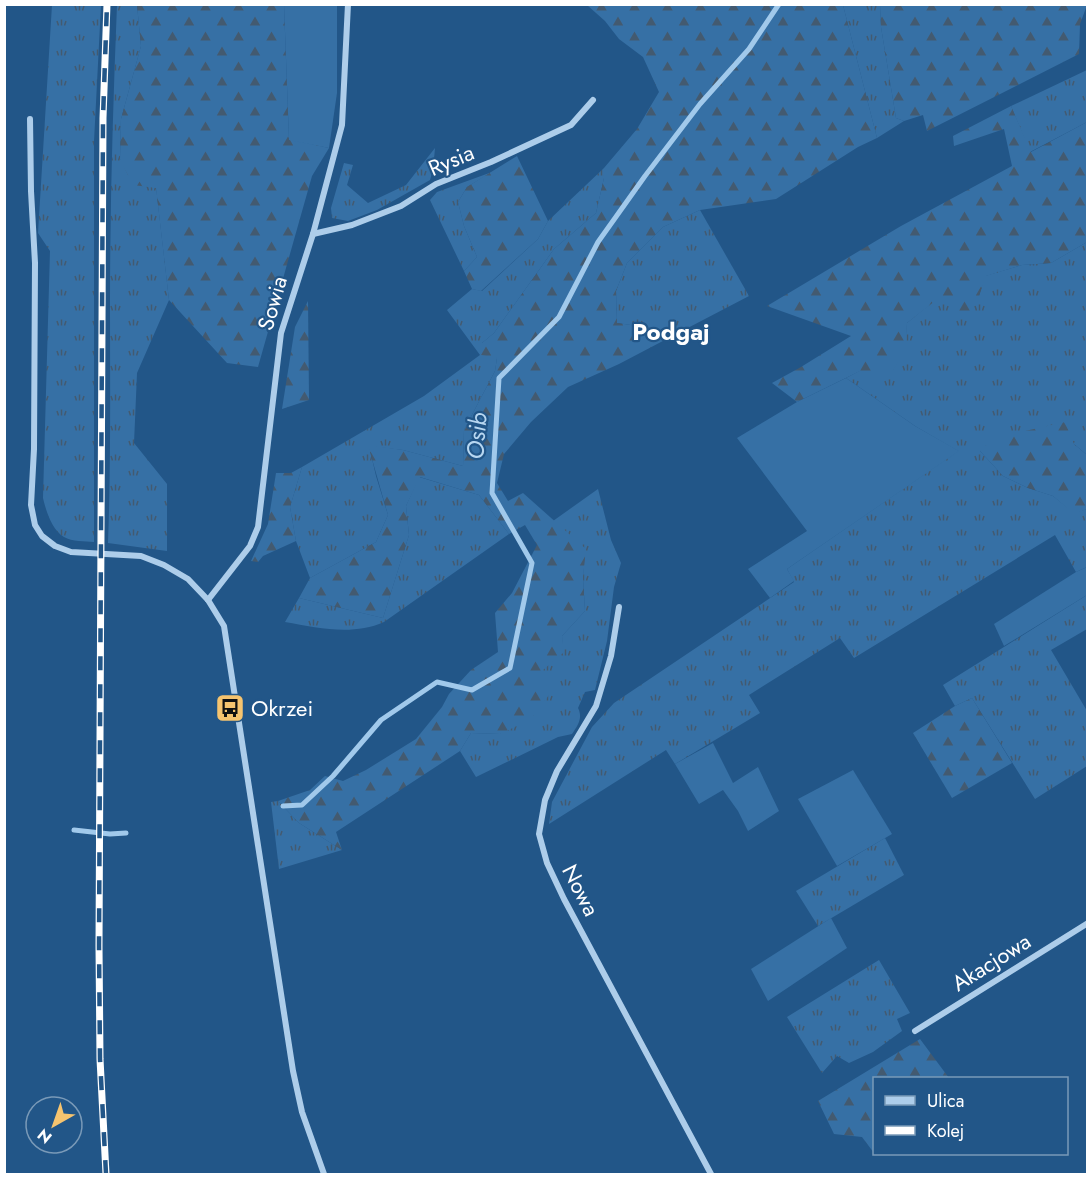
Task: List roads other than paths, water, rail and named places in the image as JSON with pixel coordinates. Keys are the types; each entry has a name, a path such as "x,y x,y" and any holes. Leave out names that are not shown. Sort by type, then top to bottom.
{"street":[{"name":"Sowia","path":"208,600 250,546 258,527 281,333 313,234 342,125 348,4"},
{"name":"Rysia","path":"313,234 352,225 401,206 436,184 491,162 571,125 593,100"},
{"path":"30,119 35,263 34,449 31,505 35,525 42,536 55,546 71,552 141,556 164,565 188,579 208,600 224,626 294,1071 302,1112 324,1174"},
{"name":"Nowa","path":"619,607 611,656 596,706 557,771 545,800 539,834 547,863 564,899 711,1174"},
{"name":"Akacjowa","path":"915,1031 1088,923"}],"waterway":[{"name":"Osib","path":"283,806 302,805 333,776 381,720 437,682 472,690 510,668 532,563 492,493 499,378 559,317 598,242 700,104 749,49 779,4"},
{"name":"Osib","path":"74,830 110,834 126,833"}],"railway":[{"path":"106,1174 100,1059 99,946 103,118 107,4"}],"place":[{"name":"Okrzei","path":"230,708"}],"district":[{"name":"Podgaj","path":"671,332"}]}
